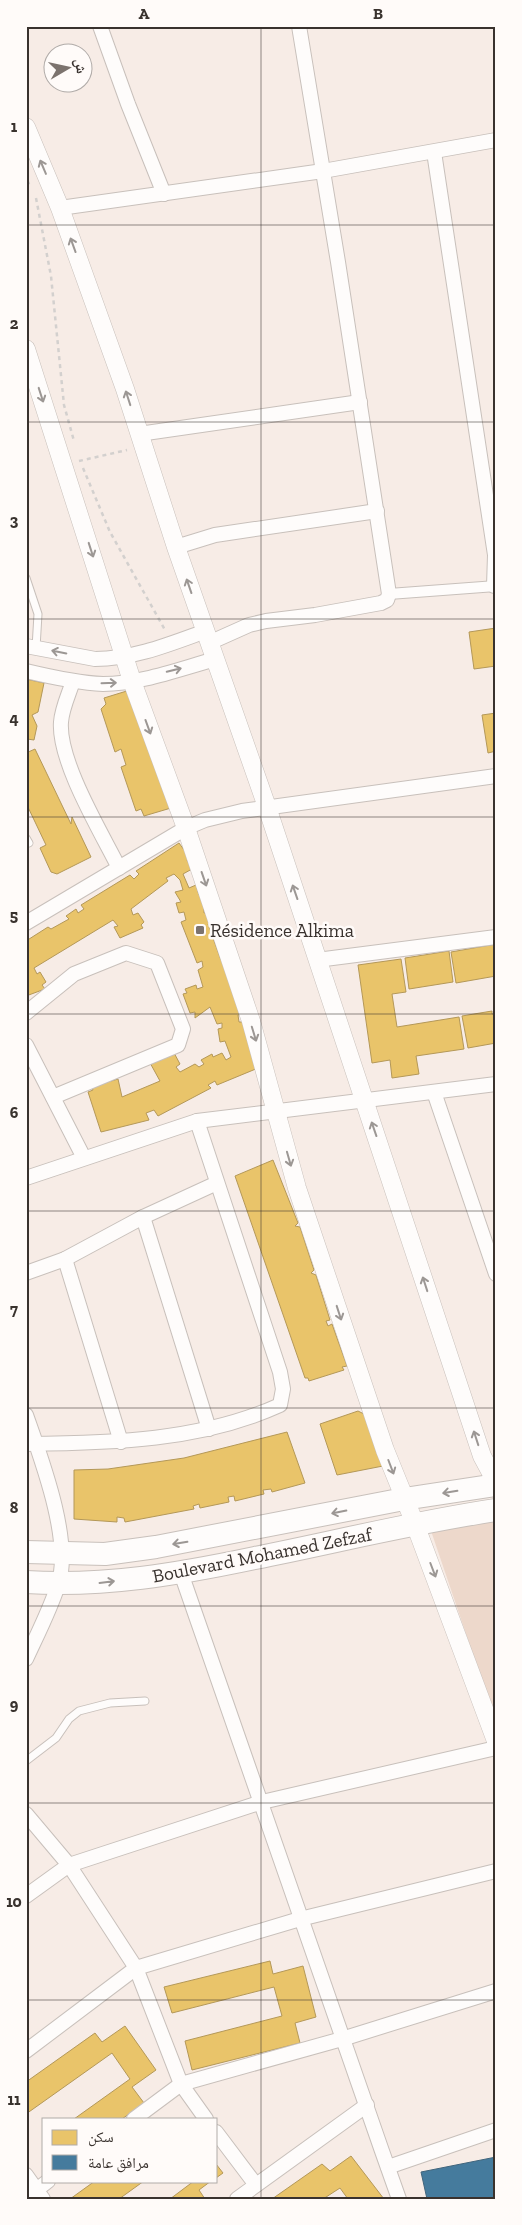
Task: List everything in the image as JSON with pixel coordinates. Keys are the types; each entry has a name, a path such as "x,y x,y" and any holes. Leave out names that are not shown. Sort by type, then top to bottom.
{"main road":[{"name":"Boulevard Mohamed Zefzaf","path":"26,1552 105,1554 156,1547 496,1483"},
{"name":"Boulevard Mohamed Zefzaf","path":"26,1582 95,1584 182,1573 415,1524 496,1510"}],"street":[{"path":"100,26 164,194"},
{"path":"31,647 95,659 124,657 173,643 209,637 249,625 381,603 387,600 389,594 377,511 299,26"},
{"path":"26,127 60,208 141,440 176,547 267,807 482,1456 496,1483"},
{"path":"60,208 323,171 496,140"},
{"path":"389,594 495,586 495,555 434,152"},
{"path":"26,348 72,462 124,657 186,828 251,1021 275,1112 298,1188 385,1450 415,1524 496,1741"},
{"path":"141,440 360,402"},
{"path":"176,547 215,535 377,511"},
{"path":"26,671 73,681 102,684 132,681 216,660"},
{"path":"73,681 61,722 69,764 82,795 119,868"},
{"path":"26,923 186,828 221,816 267,807 496,776"},
{"path":"317,960 496,937"},
{"path":"26,1012 74,974 126,953 157,963 184,1029 178,1045 53,1097"},
{"path":"26,1045 84,1158"},
{"path":"26,1178 197,1121 496,1084"},
{"path":"434,1092 496,1274"},
{"path":"31,1444 121,1442 209,1429 259,1415 280,1405 283,1396 280,1372 197,1121"},
{"path":"26,1273 66,1259 143,1217 217,1183"},
{"path":"143,1217 209,1429"},
{"path":"66,1259 121,1442"},
{"path":"26,1415 31,1444 53,1504 63,1554 59,1584 26,1659"},
{"path":"182,1573 262,1802 300,1919 399,2199"},
{"path":"26,1896 69,1864 262,1802 496,1748"},
{"path":"26,1814 69,1864 136,1968 181,2084 205,2118"},
{"path":"26,2051 136,1968 300,1919 496,1870"},
{"path":"135,2118 181,2084 342,2039 496,1991"},
{"path":"237,2199 366,2105"},
{"path":"388,2167 496,2130"},
{"path":"218,2135 256,2185"},
{"path":"26,2175 35,2196 47,2182"}],"lane":[{"path":"26,578 38,614 31,647"},
{"path":"26,1761 56,1738 68,1719 79,1711 110,1703 145,1701"}],"path":[{"path":"30,175 33,182"},
{"path":"35,191 51,276 64,405 75,442"},
{"path":"141,440 72,462 173,643"}],"shaded area":[{"path":"496,1514 496,1722 429,1525"}],"building: سكن":[{"path":"496,628 496,666 474,669 469,632"},
{"path":"26,679 44,683 38,712 32,715 37,726 34,740 27,739 26,741"},
{"path":"130,690 171,808 144,816 141,809 136,811 121,767 126,765 121,749 115,752 101,709 106,704 104,698"},
{"path":"496,713 496,751 488,753 482,715"},
{"path":"35,749 71,824 72,817 91,857 57,874 51,872 40,848 46,845 26,803 26,753"},
{"path":"179,843 190,858 187,860 192,869 183,874 189,888 196,885 199,895 204,894 204,913 209,912 213,922 208,924 221,960 225,960 244,1015 238,1015 239,1022 244,1022 263,1066 217,1085 215,1081 208,1085 211,1088 158,1116 154,1110 146,1113 149,1120 101,1132 88,1092 93,1090 91,1086 111,1078 111,1081 118,1079 122,1097 160,1081 149,1061 173,1051 180,1064 176,1067 180,1072 195,1064 199,1067 204,1064 201,1060 212,1054 213,1057 222,1053 226,1060 231,1057 225,1041 220,1042 218,1029 222,1028 222,1023 217,1024 210,1007 195,1018 195,1012 190,1013 183,994 187,993 185,989 196,985 197,989 203,987 198,970 203,967 202,961 197,963 181,922 186,920 184,912 179,913 176,903 181,902 175,892 183,890 180,880 174,874 166,878 168,881 131,909 133,915 138,913 144,922 141,925 143,928 120,938 114,927 118,926 113,920 34,968 37,974 40,972 46,982 42,985 45,989 26,996 26,941 48,927 51,929 69,919 66,916 76,909 78,913 84,909 81,905 130,875 134,879 139,874 136,871"},
{"path":"496,944 496,976 456,983 451,952"},
{"path":"449,951 453,982 409,989 405,958"},
{"path":"401,959 406,992 392,994 397,1027 459,1017 464,1049 416,1056 419,1074 392,1078 390,1060 372,1063 358,965"},
{"path":"492,1011 492,1014 496,1013 496,1043 468,1048 462,1016"},
{"path":"273,1160 298,1223 295,1226 300,1227 314,1270 311,1273 316,1275 330,1320 326,1321 328,1326 332,1324 347,1366 342,1367 344,1370 309,1381 308,1378 305,1378 235,1176"},
{"path":"358,1411 364,1414 383,1466 337,1475 320,1424"},
{"path":"287,1432 305,1483 272,1492 271,1489 263,1490 264,1494 235,1501 234,1496 228,1497 229,1502 200,1508 199,1504 193,1506 194,1509 125,1522 124,1518 117,1517 117,1522 74,1519 74,1470 108,1469 184,1458"},
{"path":"270,1961 273,1974 303,1966 316,2017 295,2023 300,2043 192,2070 185,2041 282,2016 274,1987 172,2013 164,1987"},
{"path":"125,2026 156,2070 132,2087 144,2103 123,2118 75,2118 130,2079 112,2053 26,2114 26,2082 95,2033 102,2042"},
{"path":"351,2156 384,2199 348,2199 340,2188 323,2199 272,2199 322,2164 330,2171"},
{"path":"218,2167 223,2173 218,2177"},
{"path":"94,2182 143,2182 119,2199 70,2199"},
{"path":"193,2182 210,2182 199,2190 205,2199 170,2199"}],"building: مرافق عامة":[{"path":"496,2157 496,2199 427,2199 421,2172"}],"place":[{"name":"Résidence Alkima","path":"200,930"}]}
